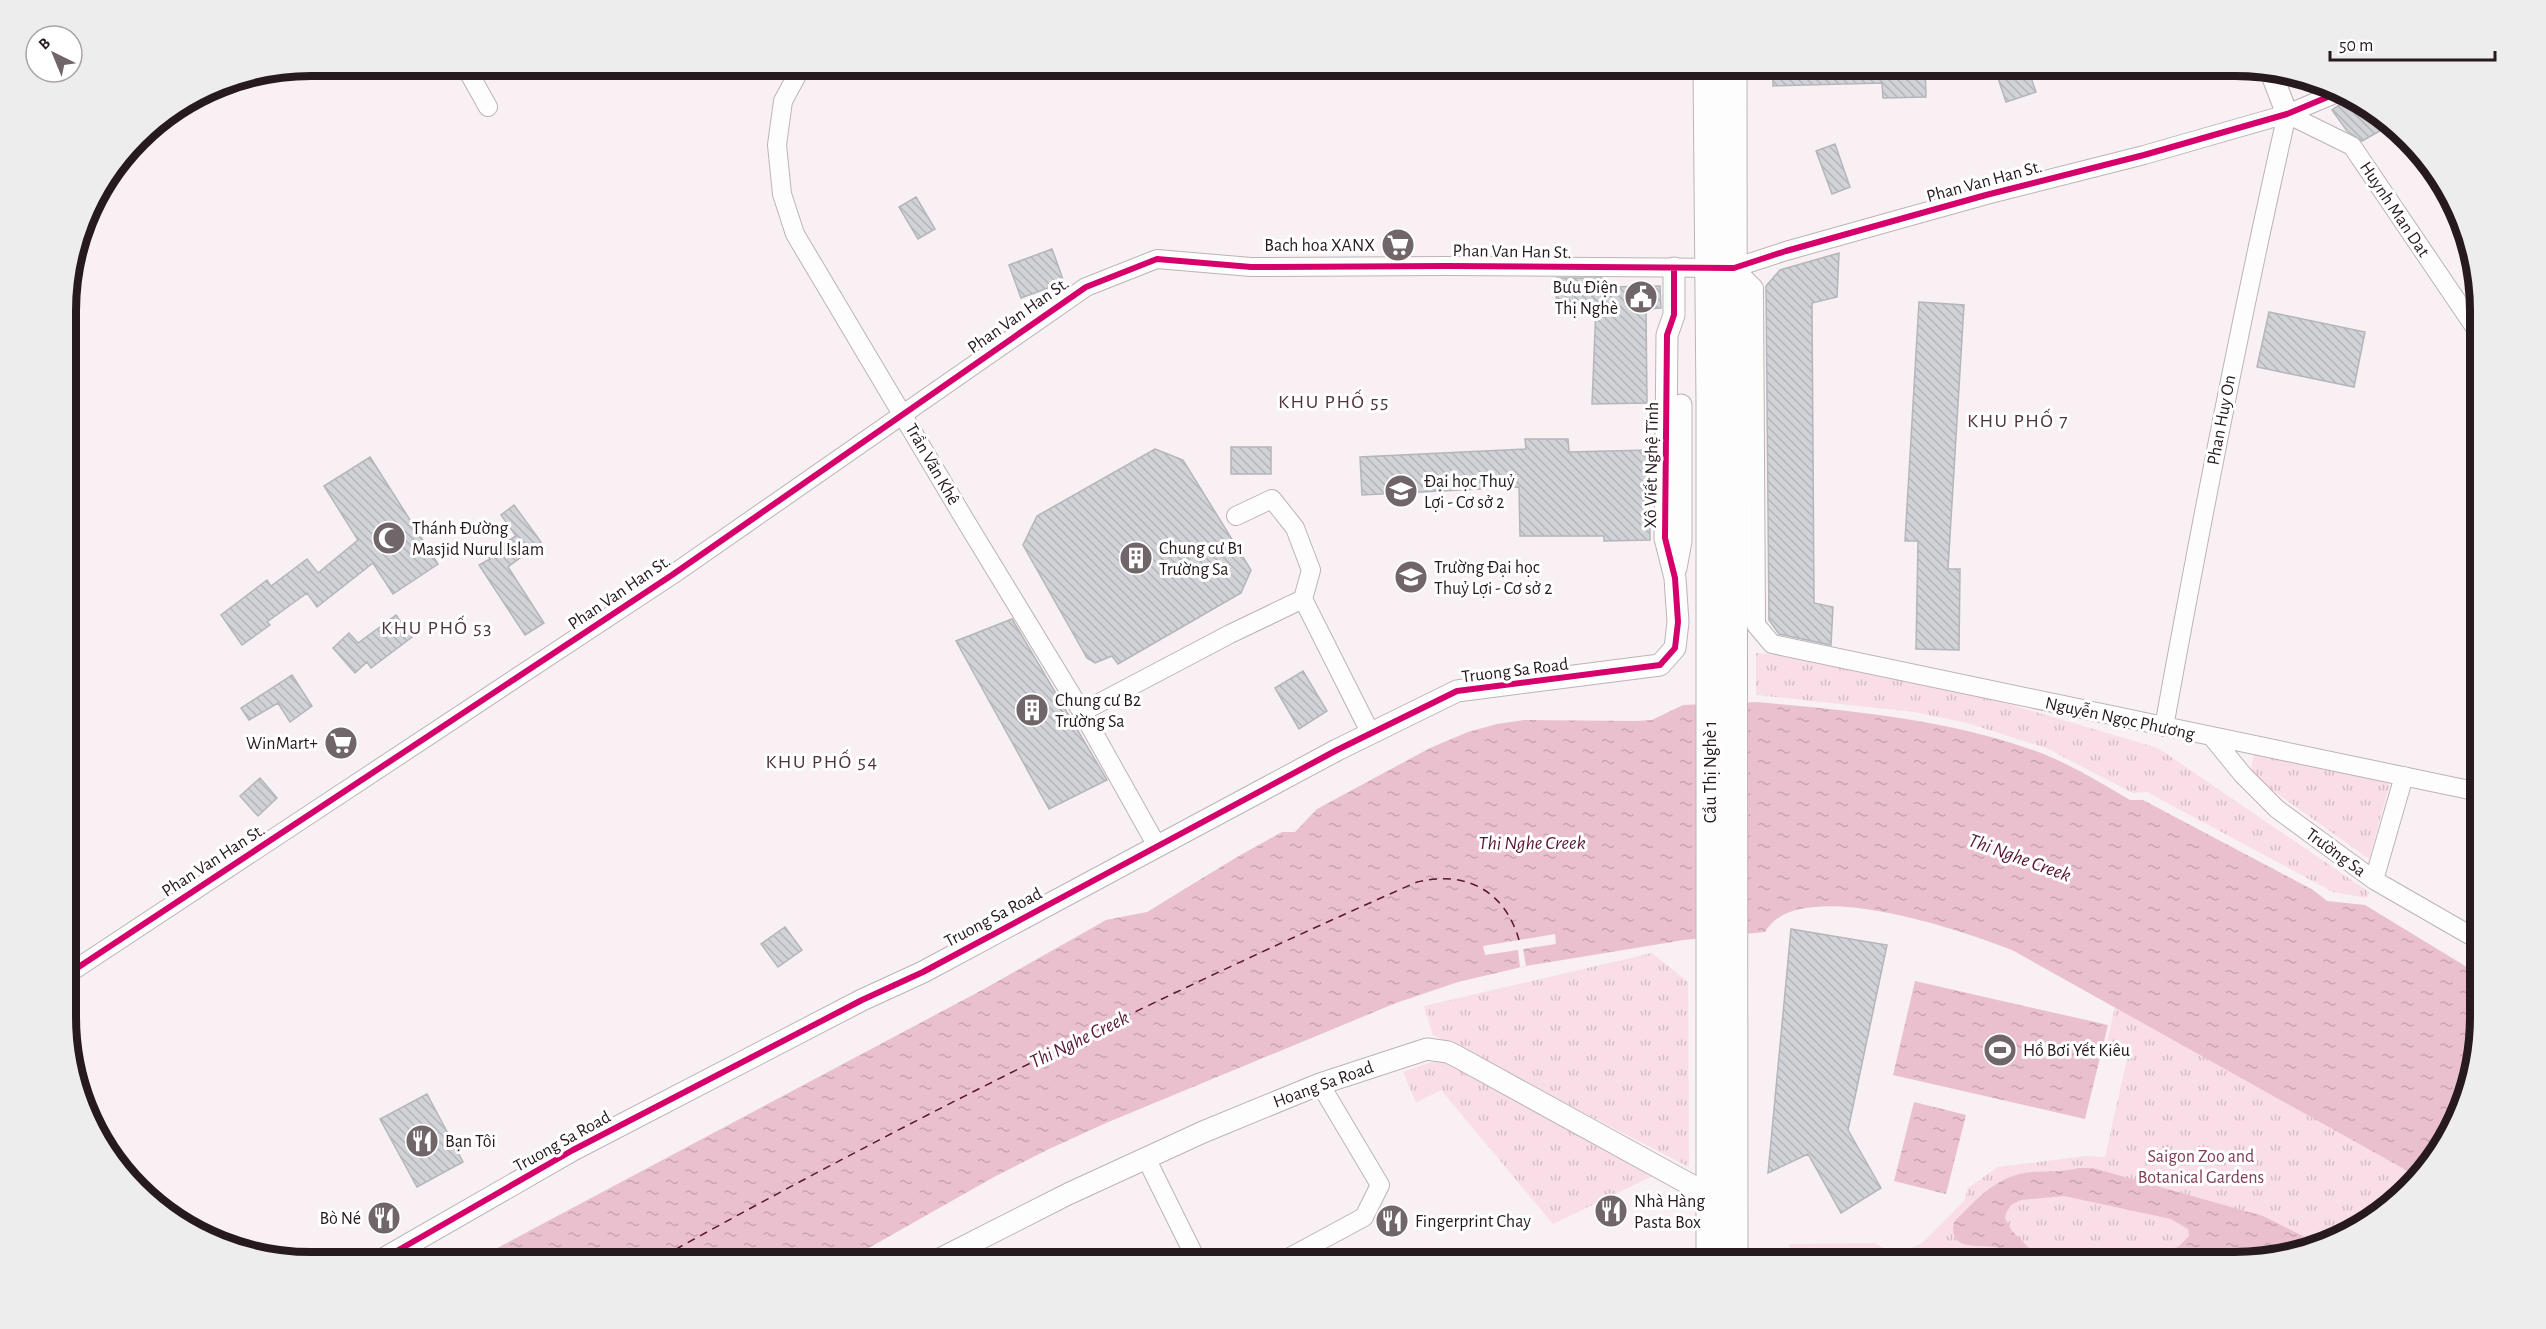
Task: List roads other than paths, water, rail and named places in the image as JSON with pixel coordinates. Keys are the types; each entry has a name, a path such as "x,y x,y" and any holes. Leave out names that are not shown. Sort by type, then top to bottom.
{"main road":[{"path":"1708,76 1721,268 1722,406"},
{"path":"1721,268 1732,76"},
{"name":"Cầu Thị Nghè 1","path":"1722,406 1735,1126 1734,1252"},
{"name":"Cầu Thị Nghè 1","path":"1710,1252 1722,406"}],"street":[{"path":"471,76 488,107"},
{"name":"Trần Văn Khê","path":"797,76 783,101 777,145 782,194 795,234 1082,712 1157,846"},
{"path":"2274,80 2288,114"},
{"name":"Phan Van Han St.","path":"76,969 672,575 1086,287 1157,259 1251,267 1721,268 1986,195 2144,155 2288,114 2329,97"},
{"name":"Huynh Man Dat","path":"2288,114 2352,146 2470,320"},
{"name":"Phan Huy On","path":"2164,727 2224,406 2288,114"},
{"name":"Xô Viết Nghệ Tĩnh","path":"1667,658 1675,648 1677,637 1675,578 1681,541 1681,333 1674,315 1674,268"},
{"name":"Nguyễn Ngọc Phương","path":"1721,268 1754,288 1756,625 1772,644 2470,790"},
{"path":"1236,516 1272,499 1295,528 1311,570 1303,599 1371,734"},
{"path":"1082,712 1230,634 1303,599"},
{"name":"Truong Sa Road","path":"395,1252 573,1150 922,972 1157,846 1456,691 1648,669 1660,665 1667,658"},
{"name":"Trường Sa","path":"2212,737 2243,775 2277,809 2374,880 2470,935"},
{"path":"2374,880 2404,776"},
{"name":"Hoang Sa Road","path":"954,1252 1068,1194 1251,1111 1418,1050 1435,1049 1448,1052 1711,1196"},
{"path":"1299,1252 1364,1217 1380,1185 1320,1084"},
{"path":"1146,1158 1193,1252"}],"water":[{"name":"Thi Nghe Creek","path":"1757,702 1829,709 1936,724 2007,741 2064,763 2130,800 2143,800 2313,890 2327,901 2365,905 2470,969 2470,1017 2465,1063 2452,1107 2438,1135 2410,1173 2012,950 1921,920 1845,907 1810,907 1783,915 1765,932 1684,940 1526,966 1458,982 1396,1003 1106,1123 1049,1149 994,1177 861,1252 490,1252 984,989 1106,920 1147,912 1282,832 1295,832 1317,809 1430,748 1468,732 1497,724 1524,720 1652,720 1683,705"},
{"name":"Hồ Bơi Yết Kiêu","path":"1915,981 2108,1025 2085,1119 1893,1075"},
{"path":"1914,1102 1966,1115 1946,1194 1894,1181"},
{"path":"2093,1168 2263,1216 2308,1240 2280,1248 2250,1252 2168,1252 2179,1246 2189,1236 2188,1229 2171,1219 2064,1196 2021,1200 2011,1205 2006,1213 2005,1218 2012,1231 2033,1252 2007,1252 1995,1247 1969,1245 1956,1239 1953,1232 1954,1222 1988,1189 2020,1174"}],"place":[{"name":"Bach hoa XANX","path":"1398,245"},
{"name":"Bưu Điện Thị Nghè","path":"1641,297"},
{"name":"Đại học Thuỷ Lợi - Cơ sở 2","path":"1401,491"},
{"name":"Thánh Đường Masjid Nurul Islam","path":"389,538"},
{"name":"Chung cư B1 Trường Sa","path":"1136,558"},
{"name":"Trường Đại học Thuỷ Lợi - Cơ sở 2","path":"1411,577"},
{"name":"Chung cư B2 Trường Sa","path":"1032,710"},
{"name":"WinMart+","path":"341,743"},
{"name":"Hồ Bơi Yết Kiêu","path":"2000,1050"},
{"name":"Bạn Tôi","path":"422,1141"},
{"name":"Nhà Hàng Pasta Box","path":"1611,1211"},
{"name":"Bò Né","path":"384,1218"},
{"name":"Fingerprint Chay","path":"1392,1221"}],"district":[{"name":"KHU PHỐ 55","path":"1334,401"},
{"name":"KHU PHỐ 7","path":"2018,420"},
{"name":"KHU PHỐ 53","path":"437,627"},
{"name":"KHU PHỐ 54","path":"822,761"}],"park label":[{"name":"Saigon Zoo and Botanical Gardens","path":"2201,1166"}]}
